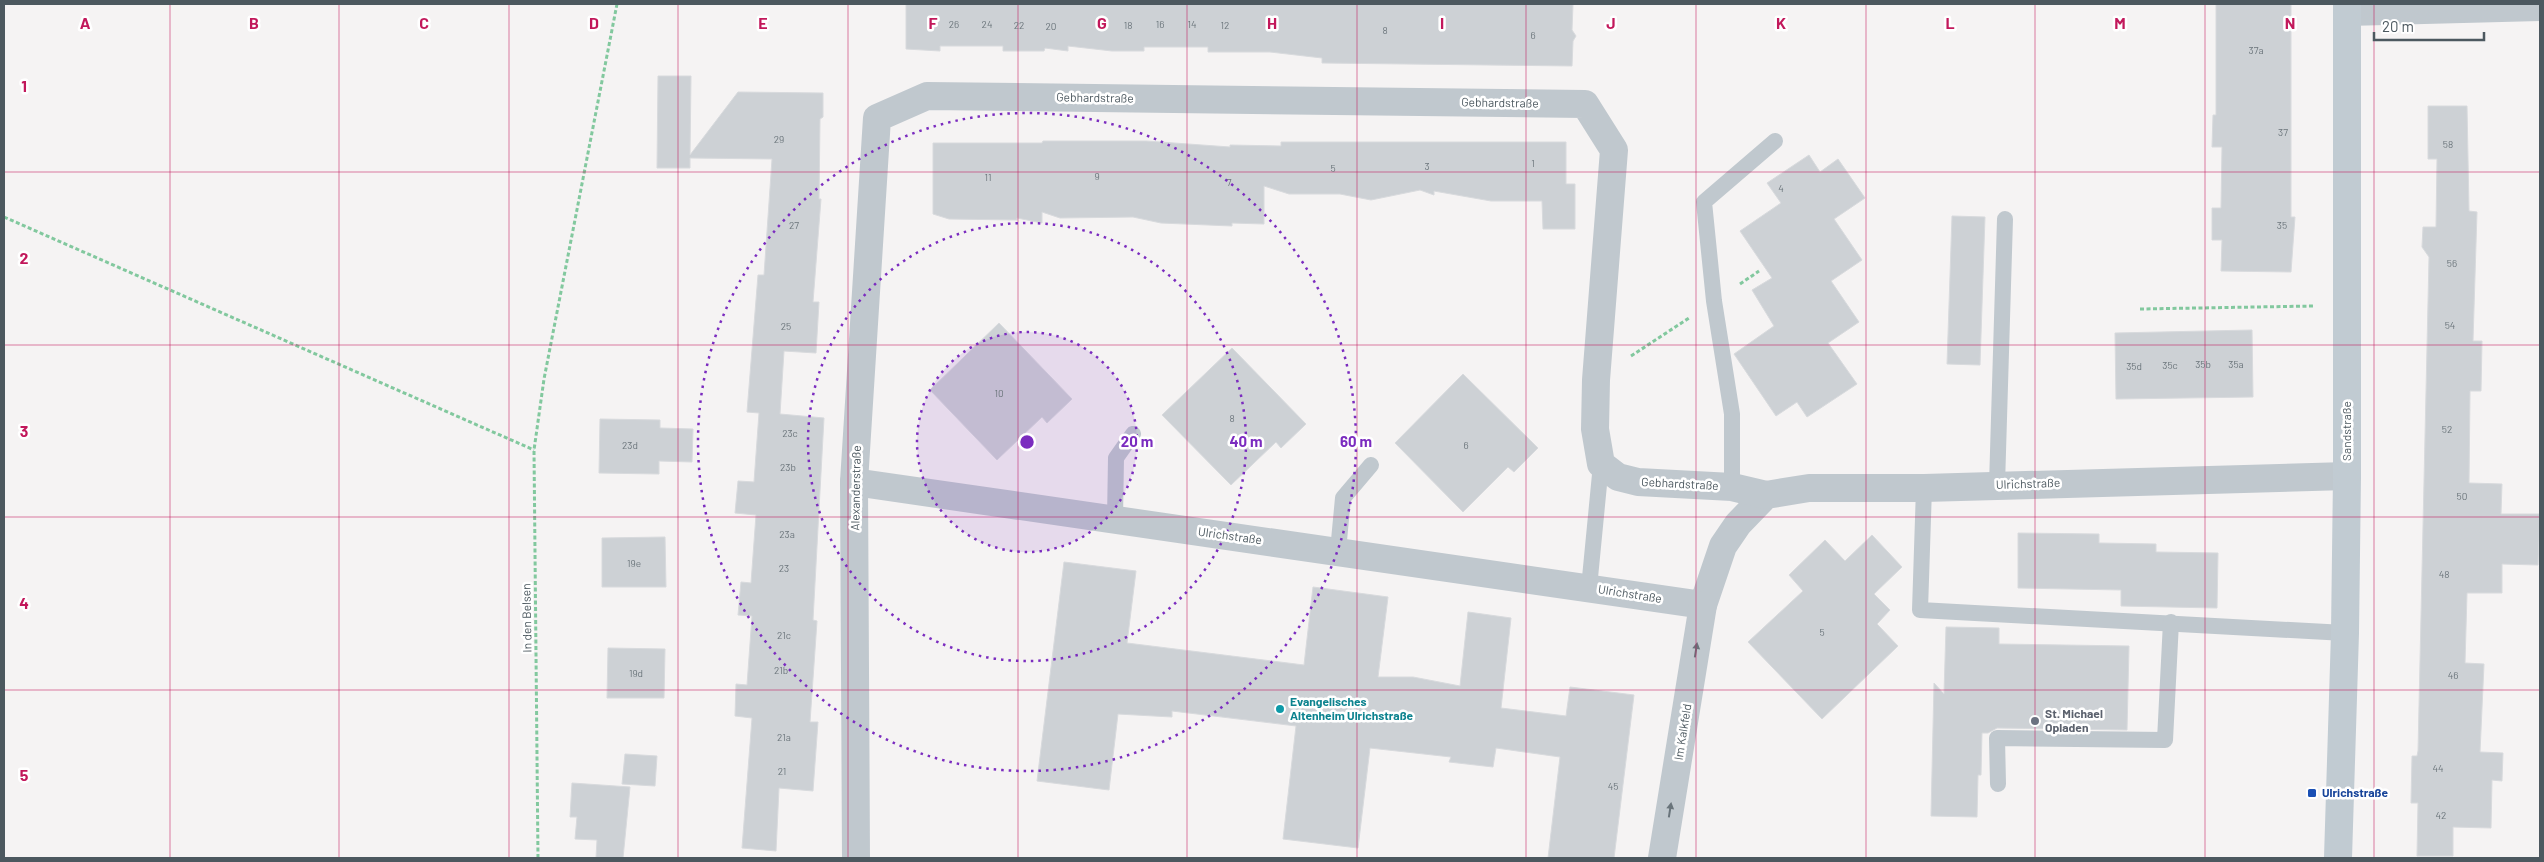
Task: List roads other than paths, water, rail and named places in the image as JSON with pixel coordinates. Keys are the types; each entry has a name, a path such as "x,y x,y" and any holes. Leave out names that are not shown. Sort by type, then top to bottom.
{"street":[{"path":"2347,8 2540,7"},
{"name":"Sandstraße","path":"2338,858 2345,633 2347,476 2347,8"},
{"name":"Gebhardstraße","path":"877,118 927,96 1585,104 1614,150 1596,380 1594,429 1601,464 1618,477 1638,482 1732,486 1766,495"},
{"name":"Alexanderstraße","path":"856,858 854,482 877,118"},
{"name":"Ulrichstraße","path":"1766,495 1809,488 1924,488 2347,476"},
{"name":"Ulrichstraße","path":"854,482 1704,605"},
{"path":"1704,605 1723,546 1738,524 1766,495"},
{"name":"Im Kalkfeld","path":"1662,858 1704,605"}],"lane":[{"path":"1732,486 1732,414 1714,301 1704,202 1775,141"},
{"path":"1997,485 2004,219"},
{"path":"1115,520 1116,458 1133,434"},
{"path":"1588,588 1601,464"},
{"path":"1338,551 1343,498 1371,465"},
{"path":"1924,488 1920,610 2170,622 2345,633"},
{"path":"1998,784 1997,738 2165,740 2170,622"}],"place":[{"name":"Evangelisches Altenheim Ulrichstraße","path":"1280,709"},
{"name":"St. Michael Opladen","path":"2035,721"},
{"name":"Ulrichstraße","path":"2312,793"}]}
